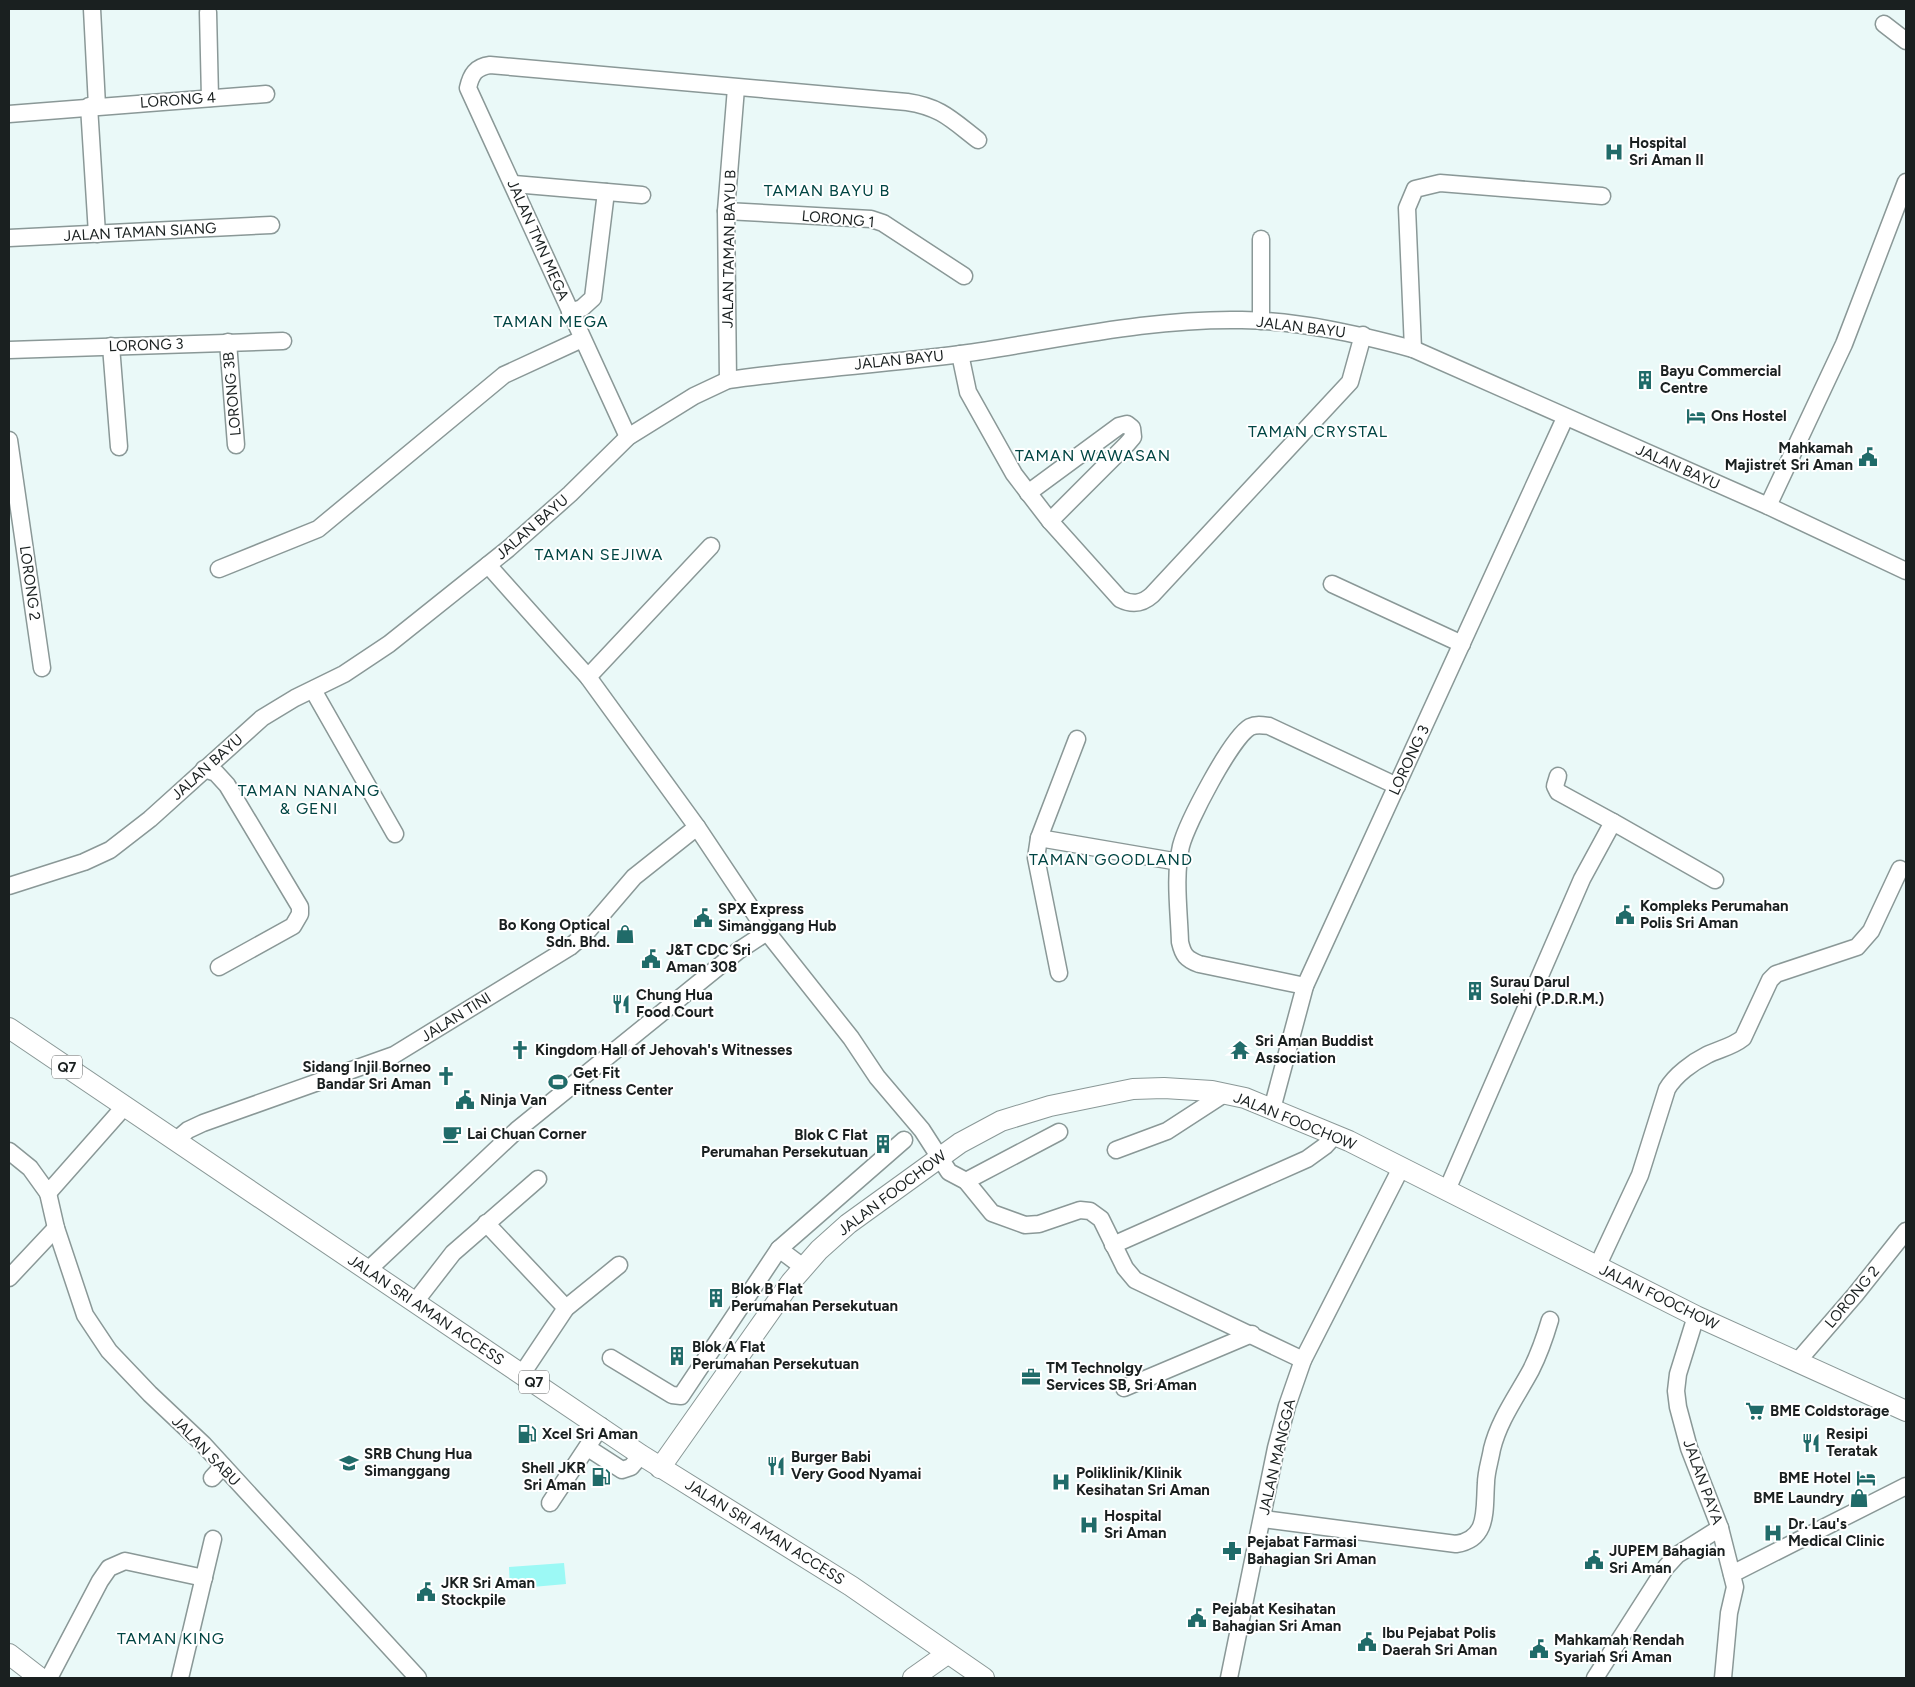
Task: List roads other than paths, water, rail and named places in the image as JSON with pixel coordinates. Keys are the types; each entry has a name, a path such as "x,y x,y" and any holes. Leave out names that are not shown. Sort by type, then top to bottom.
{"main road":[{"name":"JALAN SRI AMAN ACCESS","path":"9,1028 367,1271 601,1426 660,1468 851,1586 947,1654"},
{"name":"JALAN FOOCHOW","path":"660,1468 769,1310 803,1267 848,1224 951,1170 986,1128 1024,1112 1133,1089 1164,1088 1224,1094 1245,1098 1272,1109 1326,1145 1401,1168 1696,1316 1798,1362 1903,1405"},
{"path":"9,1654 40,1678"},
{"path":"913,1678 947,1654"},
{"name":"Q7","path":"947,1654 984,1678"}],"street":[{"path":"92,9 97,234"},
{"path":"208,12 210,98"},
{"path":"1884,24 1906,42"},
{"name":"JALAN TMN MEGA","path":"628,437 582,339 514,184 468,88 470,77 474,70 490,66 736,88"},
{"path":"736,88 753,88 928,106 946,116 978,140"},
{"name":"JALAN TAMAN BAYU B","path":"728,380 726,211 736,88"},
{"name":"LORONG 4","path":"9,114 266,94"},
{"path":"1768,506 1844,344 1906,182"},
{"path":"1413,349 1406,208 1415,189 1440,183 1602,196"},
{"path":"514,184 642,195"},
{"path":"570,312 582,308 593,298 606,192"},
{"name":"LORONG 1","path":"726,211 871,220 882,224 964,276"},
{"name":"JALAN TAMAN SIANG","path":"9,238 271,225"},
{"path":"1261,239 1261,321"},
{"name":"JALAN BAYU","path":"9,886 84,862 110,850 150,819 262,718 372,657 488,565 570,494 628,437 694,396 728,380 960,354 1123,329 1198,322 1261,321 1302,324 1363,336 1413,349 1496,384 1565,418 1768,506 1906,571"},
{"path":"960,354 968,392 1014,474 1050,521 1120,599 1133,604 1146,600 1350,382 1363,336"},
{"path":"220,569 318,529 504,375 582,339"},
{"name":"LORONG 3","path":"9,350 283,341"},
{"name":"LORONG 3B","path":"228,342 236,445"},
{"path":"111,346 119,447"},
{"name":"LORONG 3","path":"1272,1109 1305,986 1565,418"},
{"path":"1028,493 1118,426 1127,424 1132,428 1133,437 1127,444 1050,521"},
{"name":"LORONG 2","path":"9,440 42,668"},
{"path":"588,677 712,546"},
{"path":"488,565 588,677 697,827 767,932 851,1038 878,1077 922,1130 951,1170 992,1213 1025,1225 1039,1224 1080,1210 1090,1212 1101,1219 1125,1268 1135,1280 1252,1334 1303,1360"},
{"path":"1332,584 1462,644"},
{"path":"313,690 395,834"},
{"path":"1305,986 1188,960 1183,953 1180,942 1179,862 1186,829 1200,799 1237,740 1249,727 1254,725 1269,726 1396,786"},
{"path":"1059,973 1036,858 1038,838 1077,739"},
{"path":"204,769 216,773 227,785 300,906 300,914 293,926 219,967"},
{"path":"1558,776 1555,786 1558,792 1715,880"},
{"path":"1447,1190 1582,879 1613,822"},
{"name":"JALAN TINI","path":"175,1141 188,1130 203,1123 366,1067 402,1051 570,947 586,933 634,878 697,827"},
{"path":"1038,838 1179,862"},
{"path":"1597,1267 1640,1175 1667,1089 1671,1082 1705,1056 1737,1043 1743,1038 1770,980 1776,974 1848,952 1865,940 1900,869"},
{"path":"367,1271 517,1130 738,951 767,932"},
{"path":"1116,1150 1167,1132 1224,1094"},
{"path":"9,1151 30,1168 48,1193 124,1107"},
{"path":"951,1170 1059,1132"},
{"path":"611,1358 672,1395 681,1396 779,1249 904,1140"},
{"path":"1113,1245 1326,1145"},
{"name":"JALAN MANGGA","path":"1229,1678 1276,1448 1303,1360 1401,1168"},
{"path":"414,1302 453,1254 538,1179"},
{"name":"JALAN SABU","path":"48,1193 56,1228 85,1315 99,1338 129,1374 223,1466 418,1678"},
{"path":"486,1223 566,1308"},
{"path":"9,1278 56,1228"},
{"name":"LORONG 2","path":"1798,1362 1906,1231"},
{"path":"779,1249 803,1267"},
{"path":"522,1374 566,1308 619,1265"},
{"name":"JALAN PAYA","path":"1696,1316 1678,1374 1678,1407 1692,1456 1720,1528 1735,1587 1728,1622 1723,1678"},
{"path":"1262,1519 1456,1544 1476,1536 1484,1523 1486,1481 1494,1440 1501,1422 1531,1370 1550,1320"},
{"path":"1124,1388 1252,1334"},
{"path":"550,1503 601,1426"},
{"path":"588,1448 622,1470 631,1467 641,1455"},
{"path":"212,1478 223,1466"},
{"path":"1732,1574 1906,1486"},
{"path":"1595,1678 1666,1566 1677,1555 1720,1528"},
{"path":"180,1678 213,1539"},
{"path":"49,1678 100,1581 114,1565 125,1561 204,1578"}],"place":[{"name":"Hospital Sri Aman II","path":"1614,152"},
{"name":"Bayu Commercial Centre","path":"1645,380"},
{"name":"Ons Hostel","path":"1696,416"},
{"name":"Mahkamah Majistret Sri Aman","path":"1868,457"},
{"name":"Kompleks Perumahan Polis Sri Aman","path":"1625,915"},
{"name":"SPX Express Simanggang Hub","path":"703,918"},
{"name":"Bo Kong Optical Sdn. Bhd.","path":"625,934"},
{"name":"J&T CDC Sri Aman 308","path":"651,959"},
{"name":"Surau Darul Solehi (P.D.R.M.)","path":"1475,991"},
{"name":"Chung Hua Food Court","path":"621,1004"},
{"name":"Kingdom Hall of Jehovah's Witnesses","path":"520,1050"},
{"name":"Sri Aman Buddist Association","path":"1240,1050"},
{"name":"Sidang Injil Borneo Bandar Sri Aman","path":"446,1076"},
{"name":"Get Fit Fitness Center","path":"558,1082"},
{"name":"Ninja Van","path":"465,1100"},
{"name":"Lai Chuan Corner","path":"452,1134"},
{"name":"Blok C Flat Perumahan Persekutuan","path":"883,1144"},
{"name":"Blok B Flat Perumahan Persekutuan","path":"716,1298"},
{"name":"Blok A Flat Perumahan Persekutuan","path":"677,1356"},
{"name":"TM Technolgy Services SB, Sri Aman","path":"1031,1377"},
{"name":"BME Coldstorage","path":"1755,1411"},
{"name":"Xcel Sri Aman","path":"527,1434"},
{"name":"Resipi Teratak","path":"1811,1443"},
{"name":"SRB Chung Hua Simanggang","path":"349,1463"},
{"name":"Burger Babi Very Good Nyamai","path":"776,1466"},
{"name":"Shell JKR Sri Aman","path":"601,1477"},
{"name":"BME Hotel","path":"1866,1478"},
{"name":"Poliklinik/Klinik Kesihatan Sri Aman","path":"1061,1482"},
{"name":"BME Laundry","path":"1859,1498"},
{"name":"Hospital Sri Aman","path":"1089,1525"},
{"name":"Dr. Lau's Medical Clinic","path":"1773,1533"},
{"name":"Pejabat Farmasi Bahagian Sri Aman","path":"1232,1551"},
{"name":"JUPEM Bahagian Sri Aman","path":"1594,1560"},
{"name":"JKR Sri Aman Stockpile","path":"426,1592"},
{"name":"Pejabat Kesihatan Bahagian Sri Aman","path":"1197,1618"},
{"name":"Ibu Pejabat Polis Daerah Sri Aman","path":"1367,1642"},
{"name":"Mahkamah Rendah Syariah Sri Aman","path":"1539,1649"}],"district":[{"name":"TAMAN BAYU B","path":"827,190"},
{"name":"TAMAN MEGA","path":"551,321"},
{"name":"TAMAN CRYSTAL","path":"1318,431"},
{"name":"TAMAN WAWASAN","path":"1093,455"},
{"name":"TAMAN SEJIWA","path":"599,554"},
{"name":"TAMAN NANANG & GENI","path":"309,799"},
{"name":"TAMAN GOODLAND","path":"1111,859"},
{"name":"TAMAN KING","path":"171,1638"}]}
